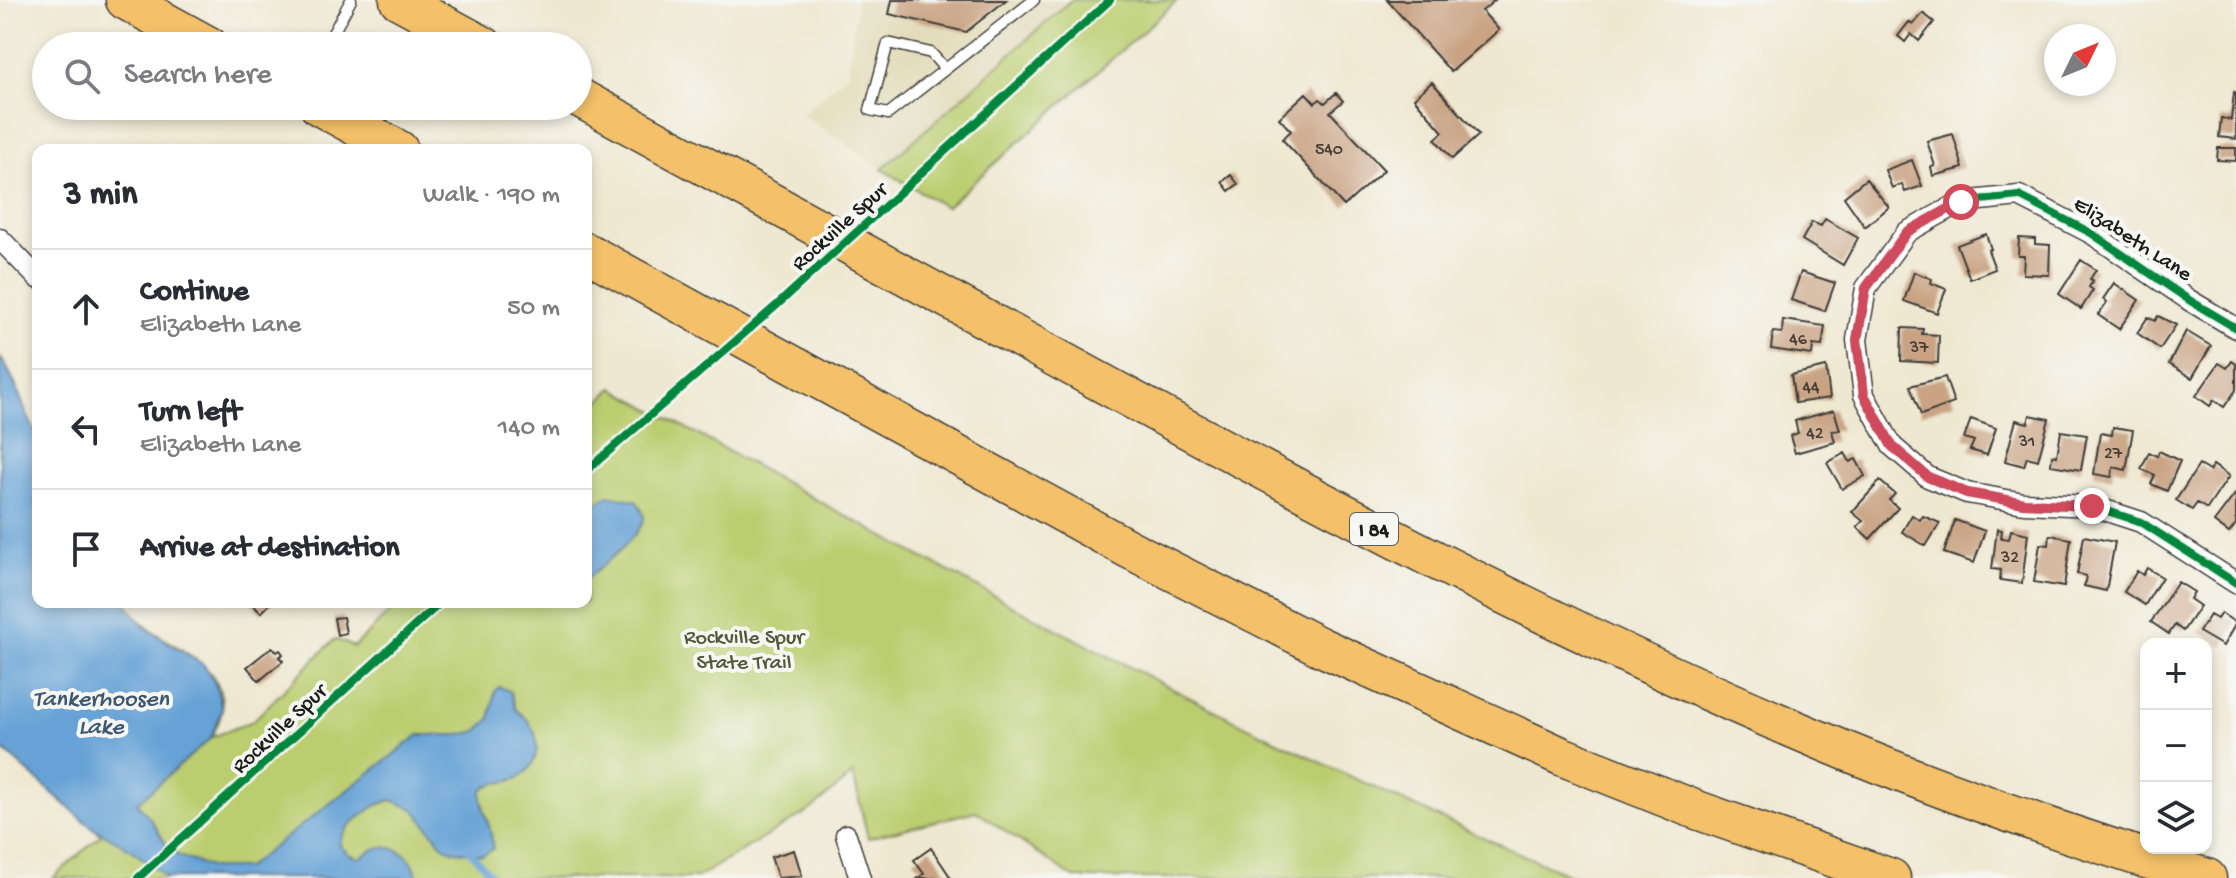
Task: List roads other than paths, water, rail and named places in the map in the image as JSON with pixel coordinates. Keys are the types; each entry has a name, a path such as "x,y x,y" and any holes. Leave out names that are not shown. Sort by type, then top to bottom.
{"highway":[{"path":"125,0 183,32"},
{"path":"399,0 458,32"},
{"name":"I 84","path":"592,105 1276,478 1593,638 1740,705 1915,779 2023,819 2207,878"},
{"path":"344,120 388,144"},
{"path":"592,255 1129,549 1344,658 1561,756 1694,809 1891,878"}],"street":[{"name":"Elizabeth Lane","path":"2236,328 2091,233 2019,196 1961,202 1907,232 1866,288 1857,340 1864,395 1892,446 1928,477 1967,493 2024,503 2092,506 2141,522 2236,583"},
{"path":"0,239 32,272"},
{"path":"846,835 860,878"}],"lane":[{"path":"334,32 351,0"},
{"path":"945,69 931,53 888,43 870,110 888,114 1034,0"}],"water":[{"name":"Tankerhoosen Lake","path":"0,357 32,425 32,608 130,608 143,626 204,665 216,685 222,709 211,738 137,803 166,844 179,856 212,868 246,868 419,735 460,735 477,731 490,719 495,691 499,687 510,691 516,709 533,729 537,745 534,760 525,773 482,790 493,849 483,855 444,847 414,809 392,800 376,806 346,831 340,845 348,854 359,858 378,848 399,851 410,859 417,878 167,878 133,851 90,826 0,747"},
{"path":"608,495 636,501 644,518 628,542 592,575 592,507"}],"waterway":[{"path":"467,848 494,878"}],"park label":[{"name":"Rockville Spur State Trail","path":"744,648"}]}
